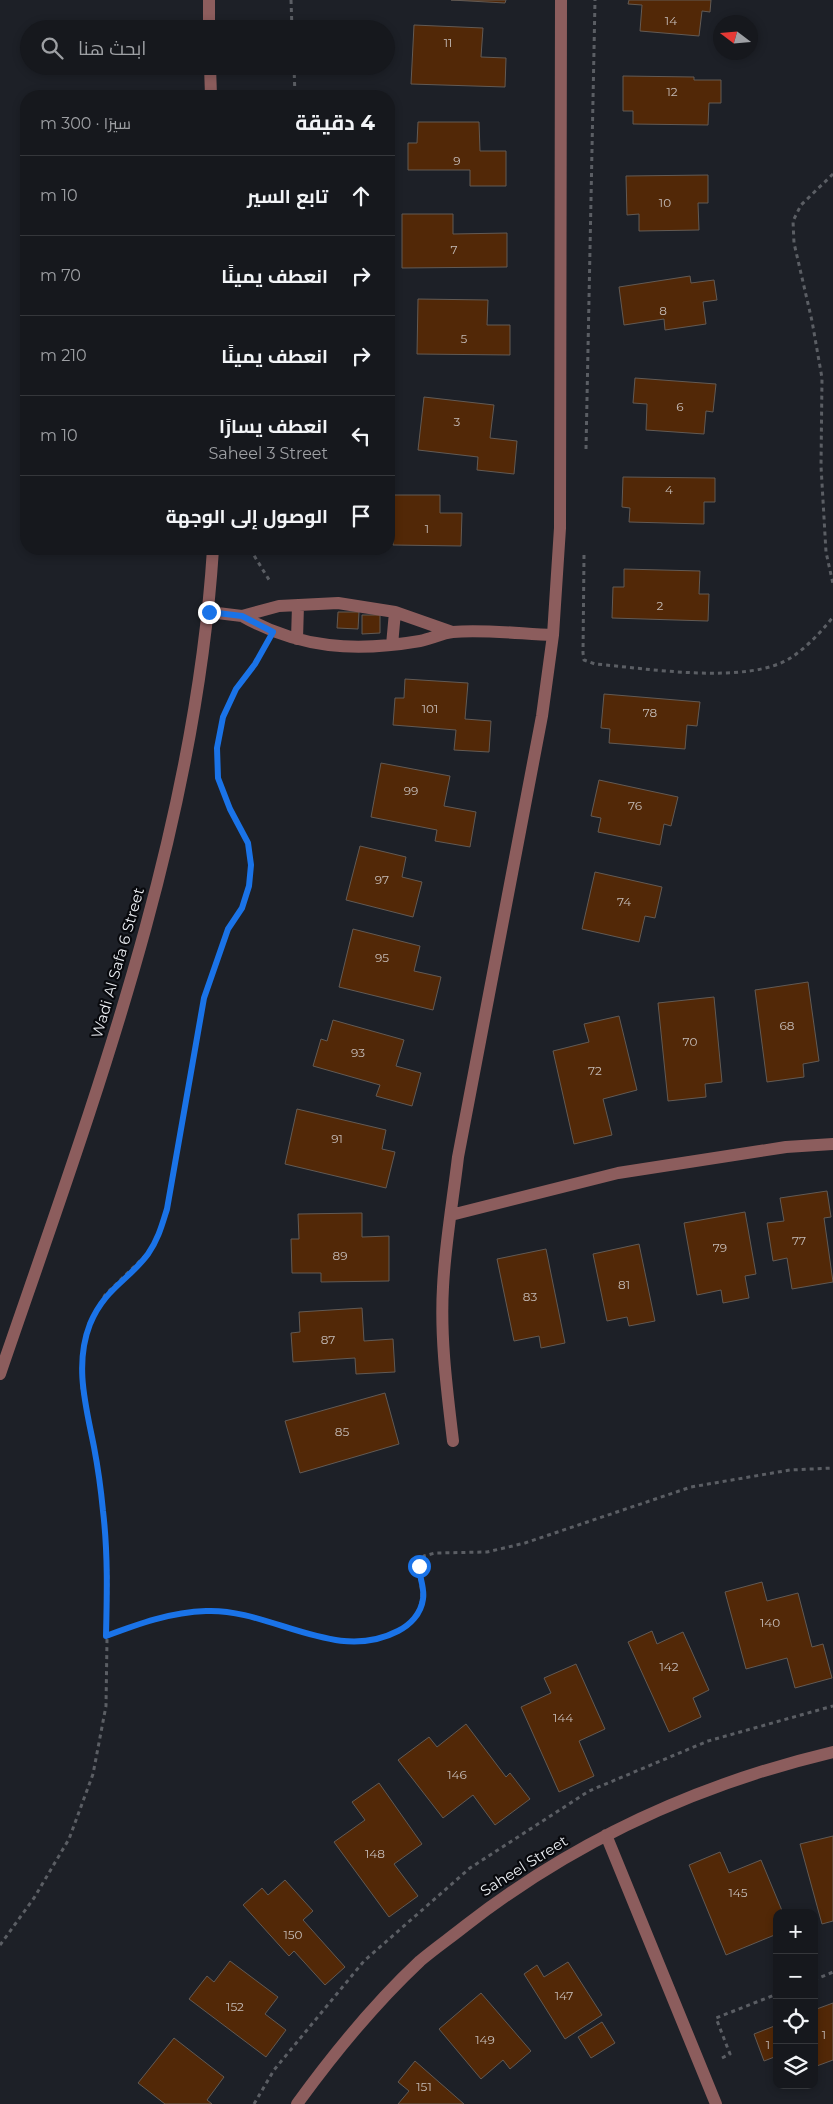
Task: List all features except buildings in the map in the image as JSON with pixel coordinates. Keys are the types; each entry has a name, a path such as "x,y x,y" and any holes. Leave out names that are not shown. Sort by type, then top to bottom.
{"street":[{"path":"208,0 209,20"},
{"path":"453,1441 445,1363 442,1288 451,1215 460,1148 536,752 553,635 560,528 561,0"},
{"path":"210,75 210,90"},
{"name":"Wadi Al Safa 6 Street","path":"0,1374 130,988 161,873 183,766 209,612 213,555"},
{"path":"242,616 279,606 338,603 395,612 452,632 553,635"},
{"path":"296,639 298,605"},
{"path":"209,612 242,616 273,632 332,647 392,646 423,641 452,632"},
{"path":"392,646 395,612"},
{"path":"451,1215 618,1173 786,1147 833,1144"},
{"name":"Saheel Street","path":"297,2104 343,2041 421,1961 509,1892 606,1835 689,1796 776,1765 833,1752"},
{"path":"606,1835 716,2104"}],"path":[{"path":"291,0 292,20"},
{"path":"586,455 595,0"},
{"path":"294,75 295,90"},
{"path":"833,174 801,205 793,221 794,243 812,321 822,378 821,466 826,552 833,584"},
{"path":"584,554 583,653 584,660 595,664 719,673 756,671 791,658 820,634 833,617"},
{"path":"254,555 271,582 279,606"},
{"path":"0,1945 34,1898 69,1839 93,1774 106,1706 108,1574 104,1512 82,1389 82,1356 90,1324 105,1295 147,1254 160,1234 167,1209 204,998 228,929 242,908 249,886 251,865 248,843 230,809 218,778 217,748 223,717 236,689 255,664 273,632"},
{"path":"106,1636 134,1625 167,1616 206,1610 245,1614 316,1637 346,1641 370,1641 409,1626 418,1612 423,1600 419,1566 424,1556 435,1553 488,1552 525,1543 691,1487 790,1470 833,1468"},
{"path":"818,1978 833,1972"},
{"path":"701,2068 730,2054 716,2018 773,1996"}],"route":[{"path":"209,612 242,616 273,632 255,664 236,689 223,717 217,748 218,778 230,809 248,843 251,865 249,886 242,908 228,929 204,998 167,1209 160,1234 147,1254 105,1295 90,1324 82,1356 82,1389 104,1512 108,1574 106,1636 134,1625 167,1616 206,1610 245,1614 316,1637 346,1641 370,1641 409,1626 423,1600 419,1566"}]}
